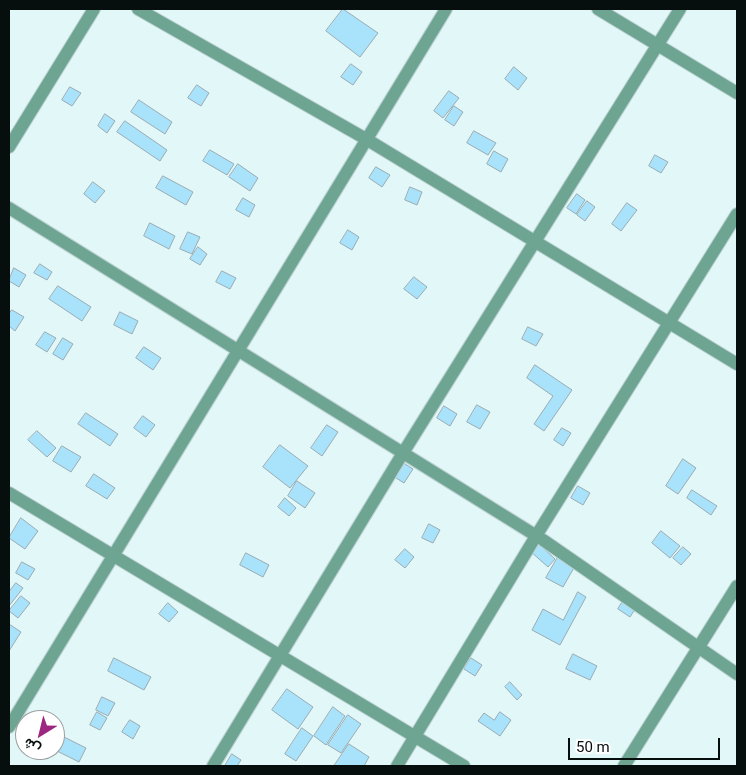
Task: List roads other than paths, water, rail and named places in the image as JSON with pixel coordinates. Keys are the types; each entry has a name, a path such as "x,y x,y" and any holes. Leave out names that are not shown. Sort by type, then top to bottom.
{"street":[{"path":"9,147 94,9"},
{"path":"138,9 366,139 737,364"},
{"path":"9,727 446,9"},
{"path":"598,9 737,93"},
{"path":"213,766 281,657 403,453 680,9"},
{"path":"9,208 536,536 737,674"},
{"path":"397,766 536,536 737,214"},
{"path":"9,493 464,766"},
{"path":"624,766 737,586"}]}
